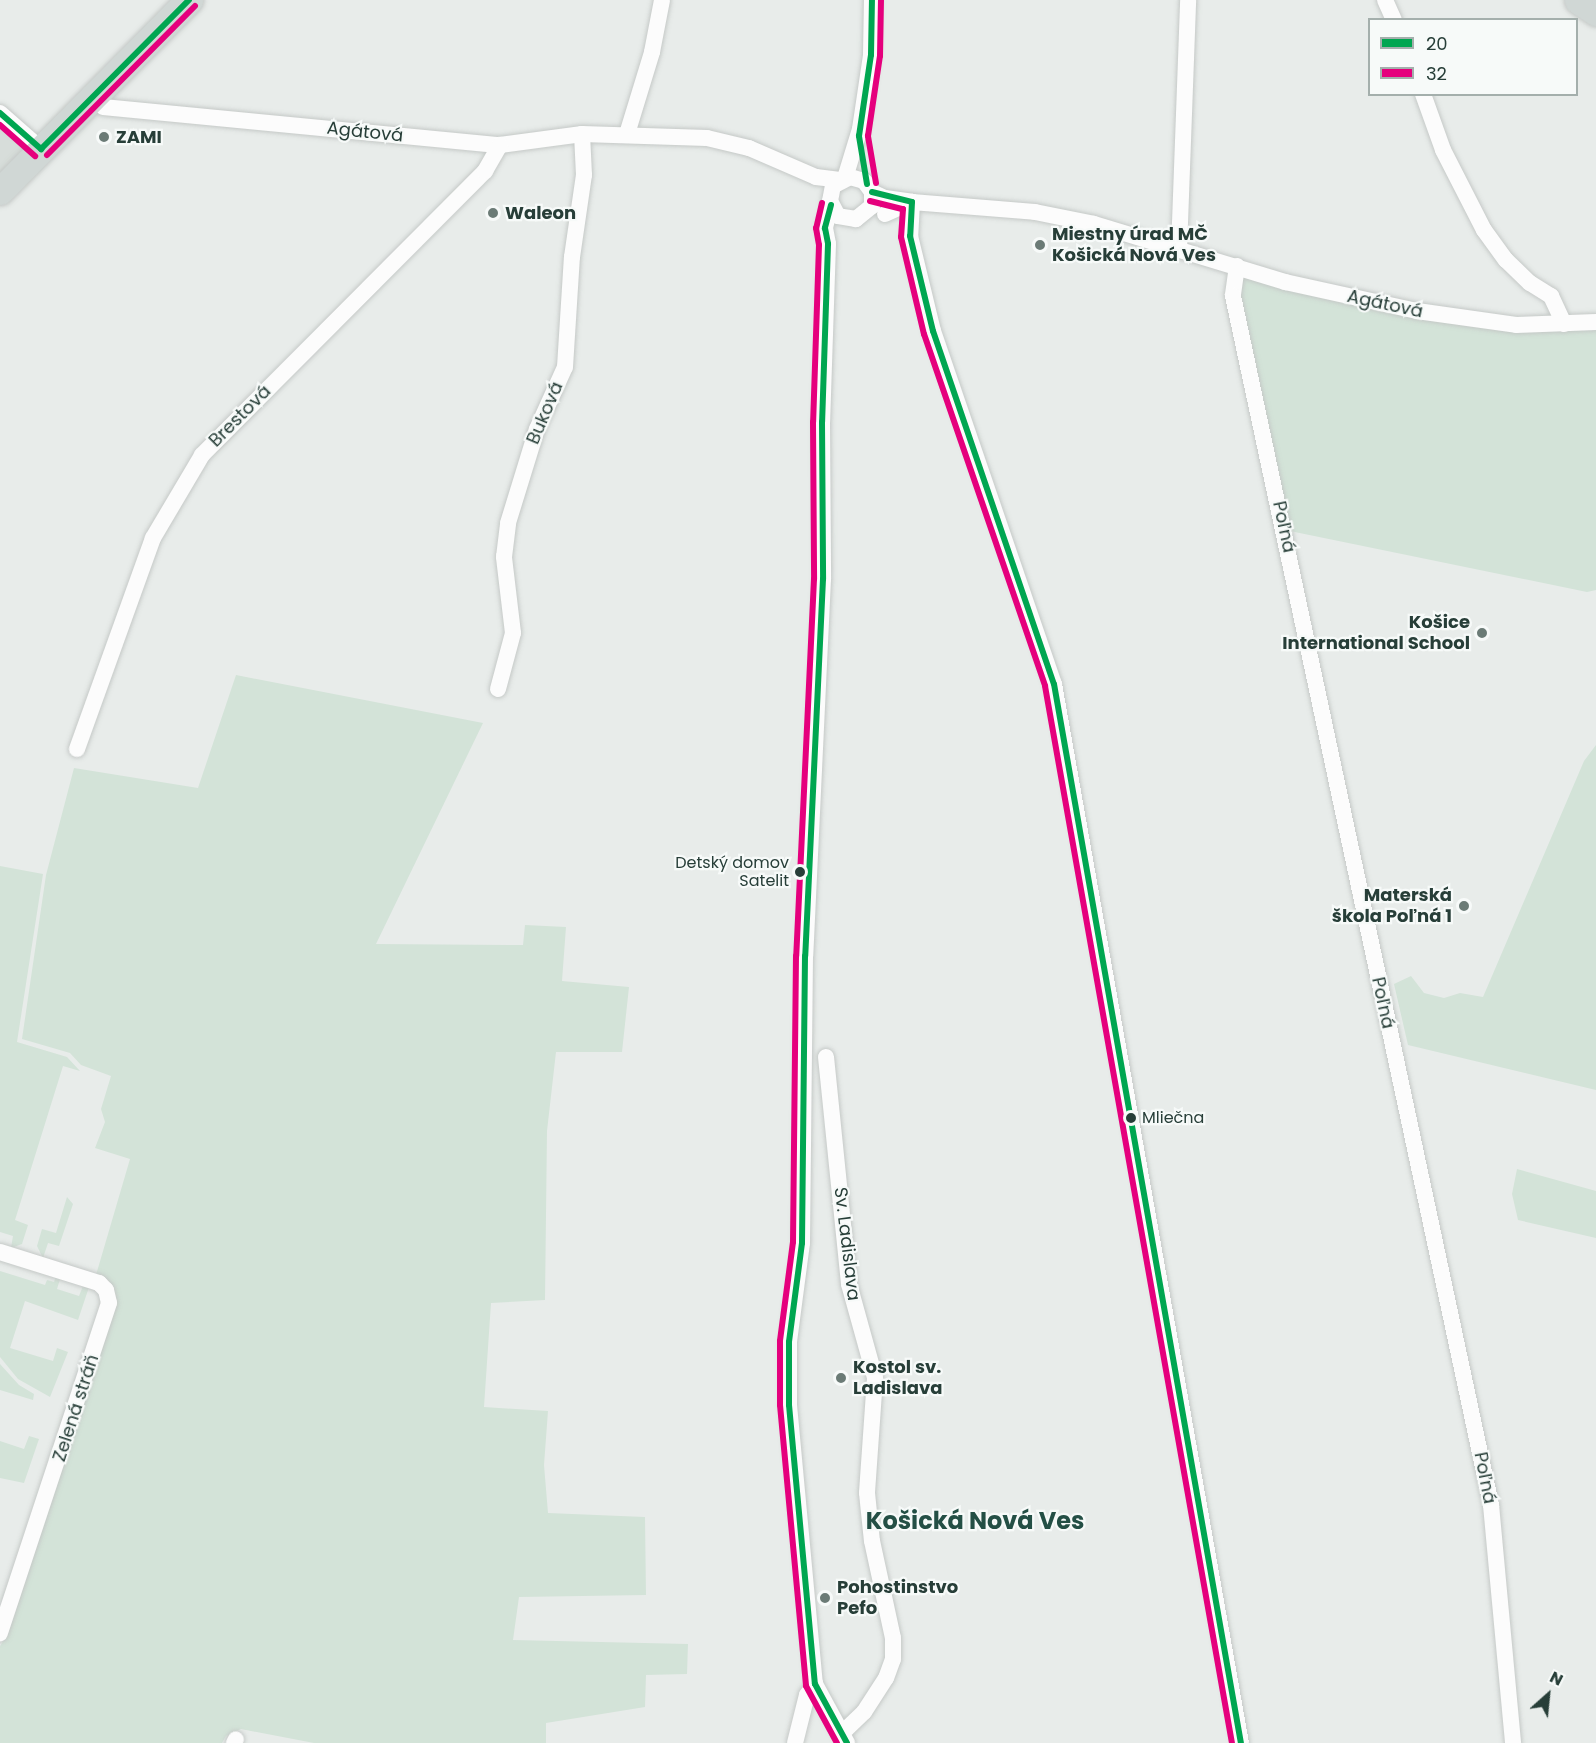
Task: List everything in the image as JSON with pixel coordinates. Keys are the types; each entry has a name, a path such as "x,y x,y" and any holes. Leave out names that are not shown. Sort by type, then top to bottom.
{"main road":[{"path":"0,191 189,0"},
{"path":"1578,0 1596,12"}],"street":[{"path":"627,134 652,52 662,0"},
{"path":"830,201 843,179 859,136 871,56 872,0"},
{"path":"1179,250 1188,0"},
{"path":"1385,0 1393,18"},
{"path":"1424,96 1443,150 1484,230 1506,260 1530,283 1551,296 1564,324"},
{"name":"Agátová","path":"103,107 500,145 582,134 627,134 717,141 749,148 816,177"},
{"path":"0,113 41,149"},
{"name":"Buková","path":"498,689 513,633 504,557 508,523 537,429 565,367 572,257 584,175 582,134"},
{"path":"828,244 855,218 872,206 859,136"},
{"name":"Brestová","path":"77,749 153,538 202,454 485,171 500,145"},
{"path":"816,177 859,178 869,188"},
{"path":"816,177 830,201 855,218 885,214 912,202 910,236 933,331 1054,684 1241,1743"},
{"name":"Agátová","path":"869,188 912,202 1035,212 1179,250 1285,282 1427,313 1516,325 1596,322"},
{"name":"Sv. Ladislava","path":"826,1057 849,1284 875,1378 867,1493 872,1541 893,1638 893,1659 886,1678 845,1738 815,1684 789,1405 789,1342 802,1243 805,956 823,579 822,410 828,244 825,228 830,201"},
{"path":"885,214 910,236"},
{"name":"Poľná","path":"1237,267 1233,296 1491,1505 1513,1743"},
{"name":"Zelená stráň","path":"0,1252 99,1283 109,1303 0,1633"},
{"path":"795,1743 807,1695 815,1684"}],"shaded area":[{"path":"0,113 41,149 0,191"}],"green space":[{"path":"1237,266 1417,311 1596,322 1596,590 1587,592 1285,530 1234,295"},
{"path":"236,675 483,723 376,944 523,945 525,925 566,927 562,981 629,987 622,1052 556,1052 547,1131 545,1300 491,1303 484,1407 548,1411 544,1465 548,1513 645,1517 646,1595 519,1597 513,1640 688,1644 687,1674 646,1675 645,1707 546,1723 546,1743 314,1743 241,1729 226,1736 222,1743 0,1743 0,1646 8,1634 116,1297 113,1287 96,1275 130,1159 95,1148 105,1122 101,1109 111,1076 81,1065 70,1053 22,1039 46,875 74,768 198,788"},
{"path":"1596,745 1596,1090 1408,1045 1394,984 1411,976 1424,993 1444,998 1460,993 1483,997 1584,761"},
{"path":"0,866 43,874 17,1042 67,1057 80,1071 63,1066 15,1220 28,1225 22,1244 11,1248 13,1236 0,1232"},
{"path":"1517,1169 1596,1191 1596,1238 1518,1220 1512,1194"},
{"path":"67,1197 73,1204 59,1246 48,1243 43,1258 37,1246 42,1229 56,1233"},
{"path":"0,1271 45,1285 47,1280 54,1282 56,1276 60,1279 57,1289 79,1296 83,1286 89,1287 78,1320 25,1301 10,1348 53,1361 57,1348 68,1352 50,1397 18,1379 0,1357"},
{"path":"0,1364 19,1385 34,1394 33,1400 0,1390"},
{"path":"29,1436 39,1439 24,1483 0,1478 0,1441 24,1449"}],"transit line":[{"name":"20","path":"41,149 189,0"},
{"name":"20","path":"867,184 859,136 871,55 872,0"},
{"name":"32","path":"876,183 868,136 880,56 881,0"},
{"name":"32","path":"47,155 195,6"},
{"name":"20","path":"0,113 41,149"},
{"name":"32","path":"0,125 35,156"},
{"name":"20","path":"872,192 912,202 910,236 933,331 1054,684 1241,1743"},
{"name":"32","path":"870,201 903,209 901,237 924,334 1045,686 1232,1743"},
{"name":"32","path":"822,203 816,228 819,245 813,422 814,579 796,956 793,1242 780,1341 780,1405 806,1686 837,1743"},
{"name":"20","path":"831,205 825,228 828,244 822,422 823,579 805,956 802,1243 789,1342 789,1405 815,1684 847,1743"}],"place":[{"name":"ZAMI","path":"104,137"},
{"name":"Waleon","path":"493,213"},
{"name":"Miestny úrad MČ Košická Nová Ves","path":"1040,245"},
{"name":"Košice International School","path":"1482,633"},
{"name":"Detský domov Satelit","path":"800,872"},
{"name":"Materská škola Poľná 1","path":"1464,906"},
{"name":"Mliečna","path":"1131,1118"},
{"name":"Kostol sv. Ladislava","path":"841,1378"},
{"name":"Pohostinstvo Pefo","path":"825,1598"}],"district":[{"name":"Košická Nová Ves","path":"975,1521"}]}
